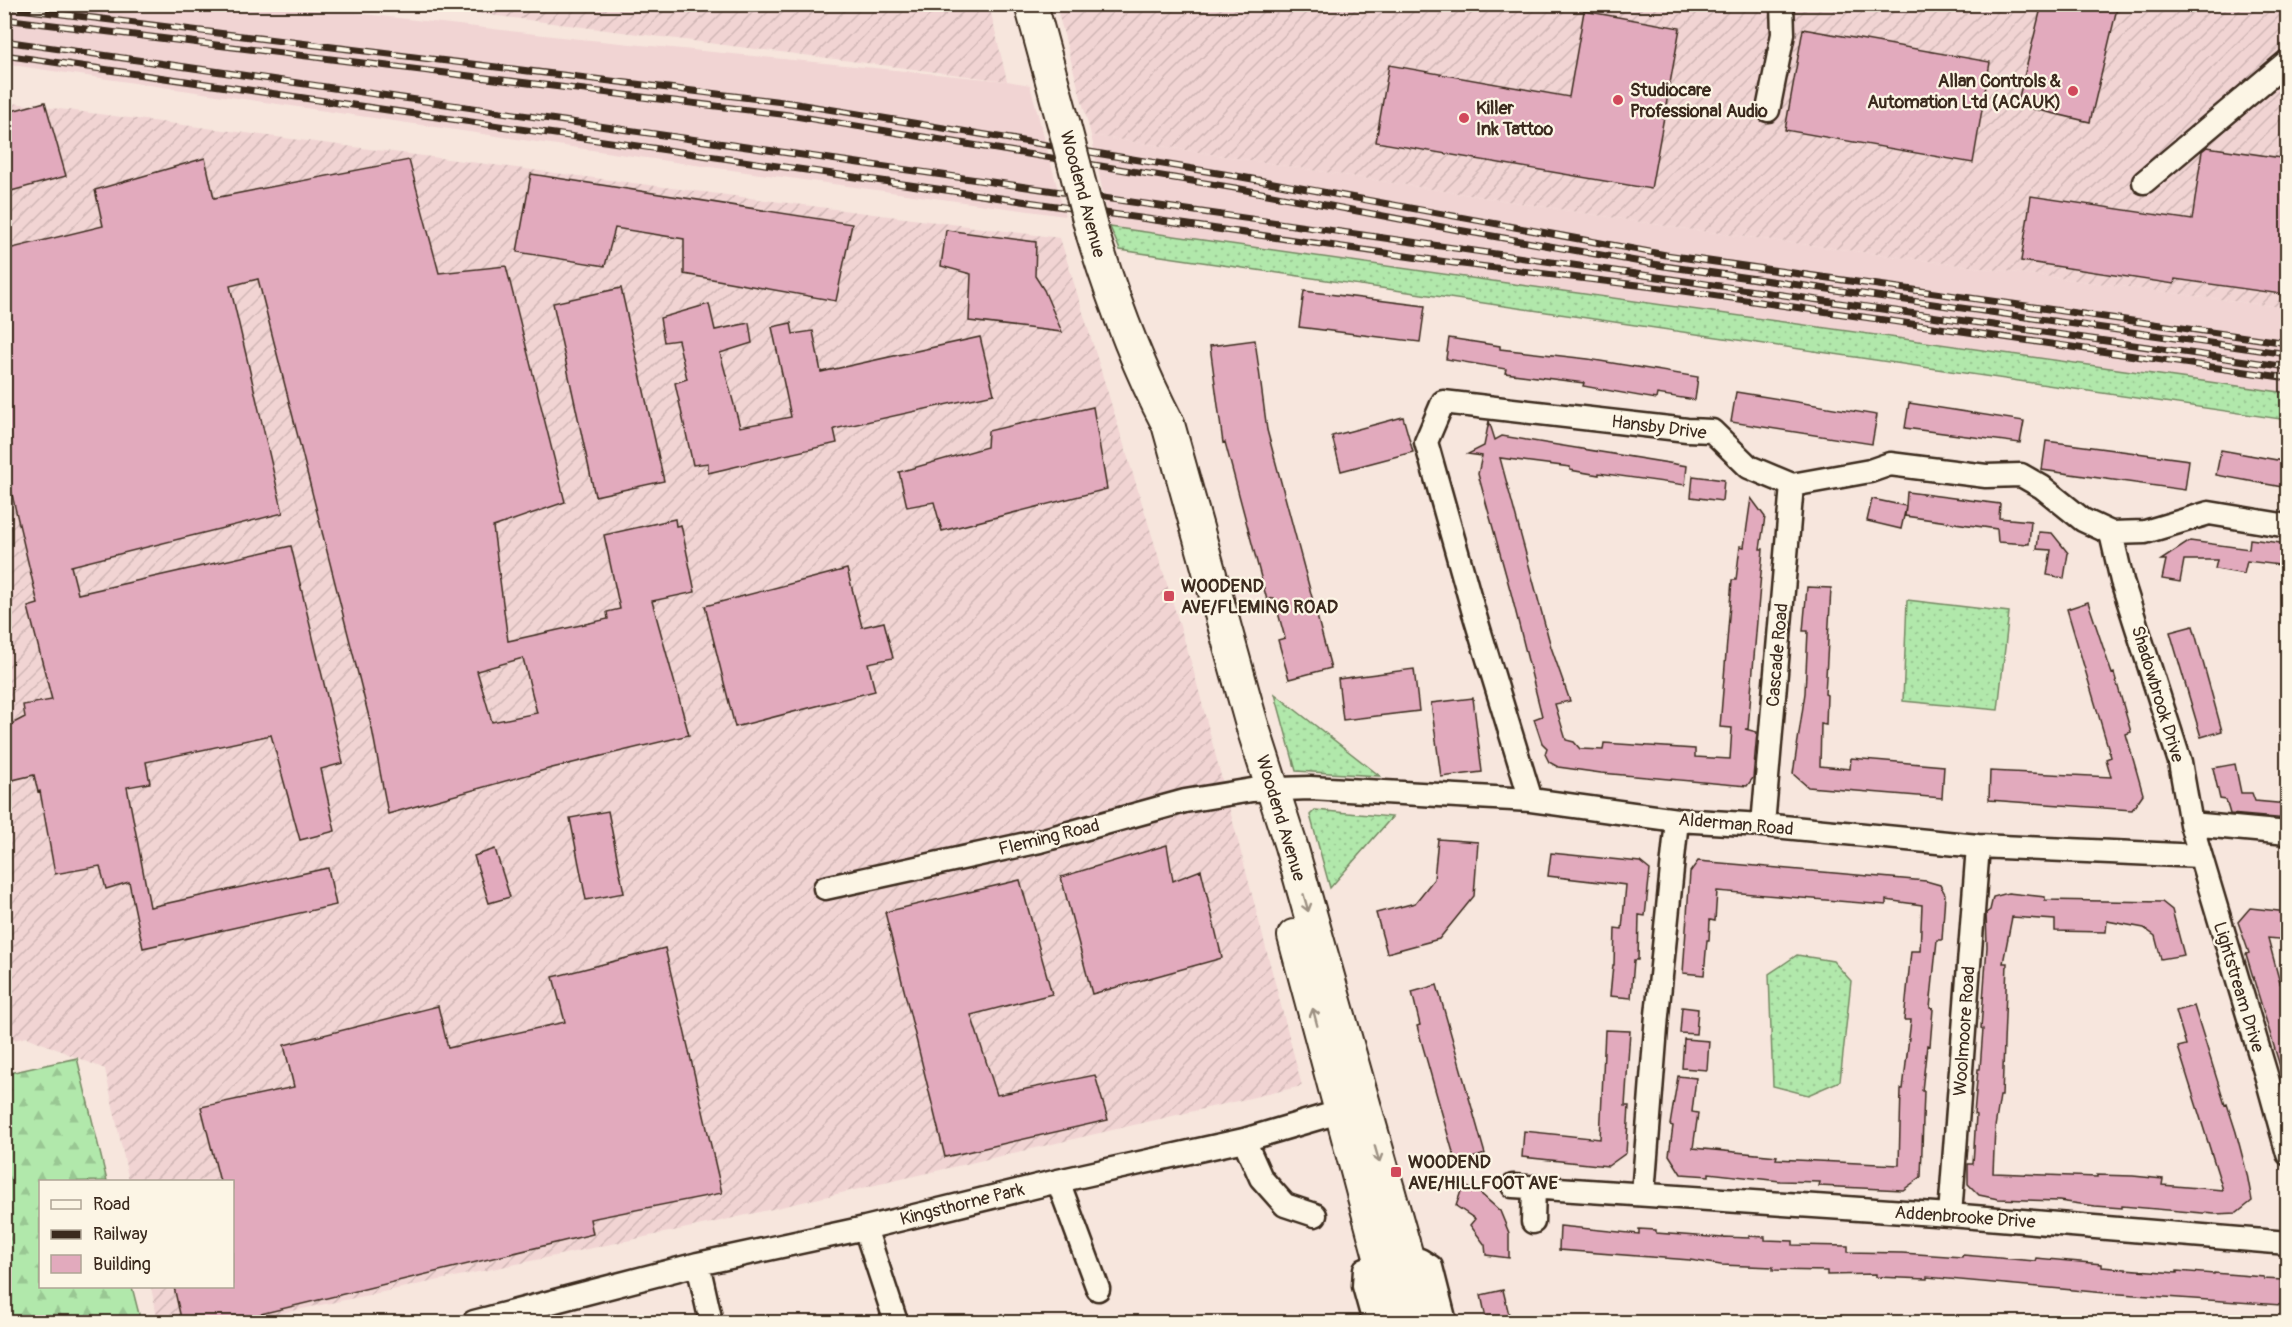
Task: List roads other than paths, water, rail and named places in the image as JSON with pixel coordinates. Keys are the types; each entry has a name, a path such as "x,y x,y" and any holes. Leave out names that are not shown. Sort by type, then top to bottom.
{"street":[{"name":"Woodend Avenue","path":"1031,4 1093,235 1109,287 1145,380 1152,432 1233,732 1262,790 1395,1262 1423,1323"},
{"path":"1768,110 1783,34 1782,4"},
{"path":"2144,182 2288,61"},
{"name":"Hansby Drive","path":"1531,800 1474,613 1426,442 1443,402 1687,430 1712,430 1749,467 1792,485"},
{"path":"1792,485 1870,471 1890,464 1986,476 2021,475 2042,487 2083,520 2111,533 2145,532 2209,513 2288,526"},
{"name":"Cascade Road","path":"1763,825 1792,485"},
{"name":"Shadowbrook Drive","path":"2111,533 2122,581 2180,762 2190,824 2200,856"},
{"name":"Alderman Road","path":"1262,790 1310,788 1531,800 1677,820 1763,825 1978,846 2200,856"},
{"name":"Fleming Road","path":"825,888 1040,841 1185,801 1262,790"},
{"path":"1643,1194 1677,820"},
{"path":"2190,824 2288,833"},
{"name":"Woolmoore Road","path":"1950,1215 1978,846"},
{"name":"Lightstream Drive","path":"2200,856 2288,1154"},
{"name":"Kingsthorne Park","path":"474,1323 698,1264 865,1228 1058,1181 1244,1140 1351,1108"},
{"path":"1244,1140 1261,1178 1285,1205 1315,1215"},
{"path":"1058,1181 1098,1289"},
{"name":"Addenbrooke Drive","path":"1533,1222 1523,1187 1950,1215 2288,1243"},
{"path":"865,1228 896,1323"},
{"path":"1374,1323 1364,1286 1365,1269 1395,1262 1420,1260 1431,1267 1445,1323"},
{"name":"Woodend Avenue","path":"1395,1262 1395,1323"},
{"path":"698,1264 711,1323"}],"railway":[{"path":"4,7 791,103 1236,176 1666,255 2288,343"},
{"path":"4,19 789,115 1235,188 1664,266 2288,354"},
{"path":"4,41 2288,367"},
{"path":"4,55 1454,263 1662,288 2288,378"}],"place":[{"name":"Allan Controls & Automation Ltd (ACAUK)","path":"2073,91"},
{"name":"Studiocare Professional Audio","path":"1618,100"},
{"name":"Killer Ink Tattoo","path":"1464,118"},
{"name":"WOODEND AVE/FLEMING ROAD","path":"1169,596"},
{"name":"WOODEND AVE/HILLFOOT AVE","path":"1396,1172"}]}
